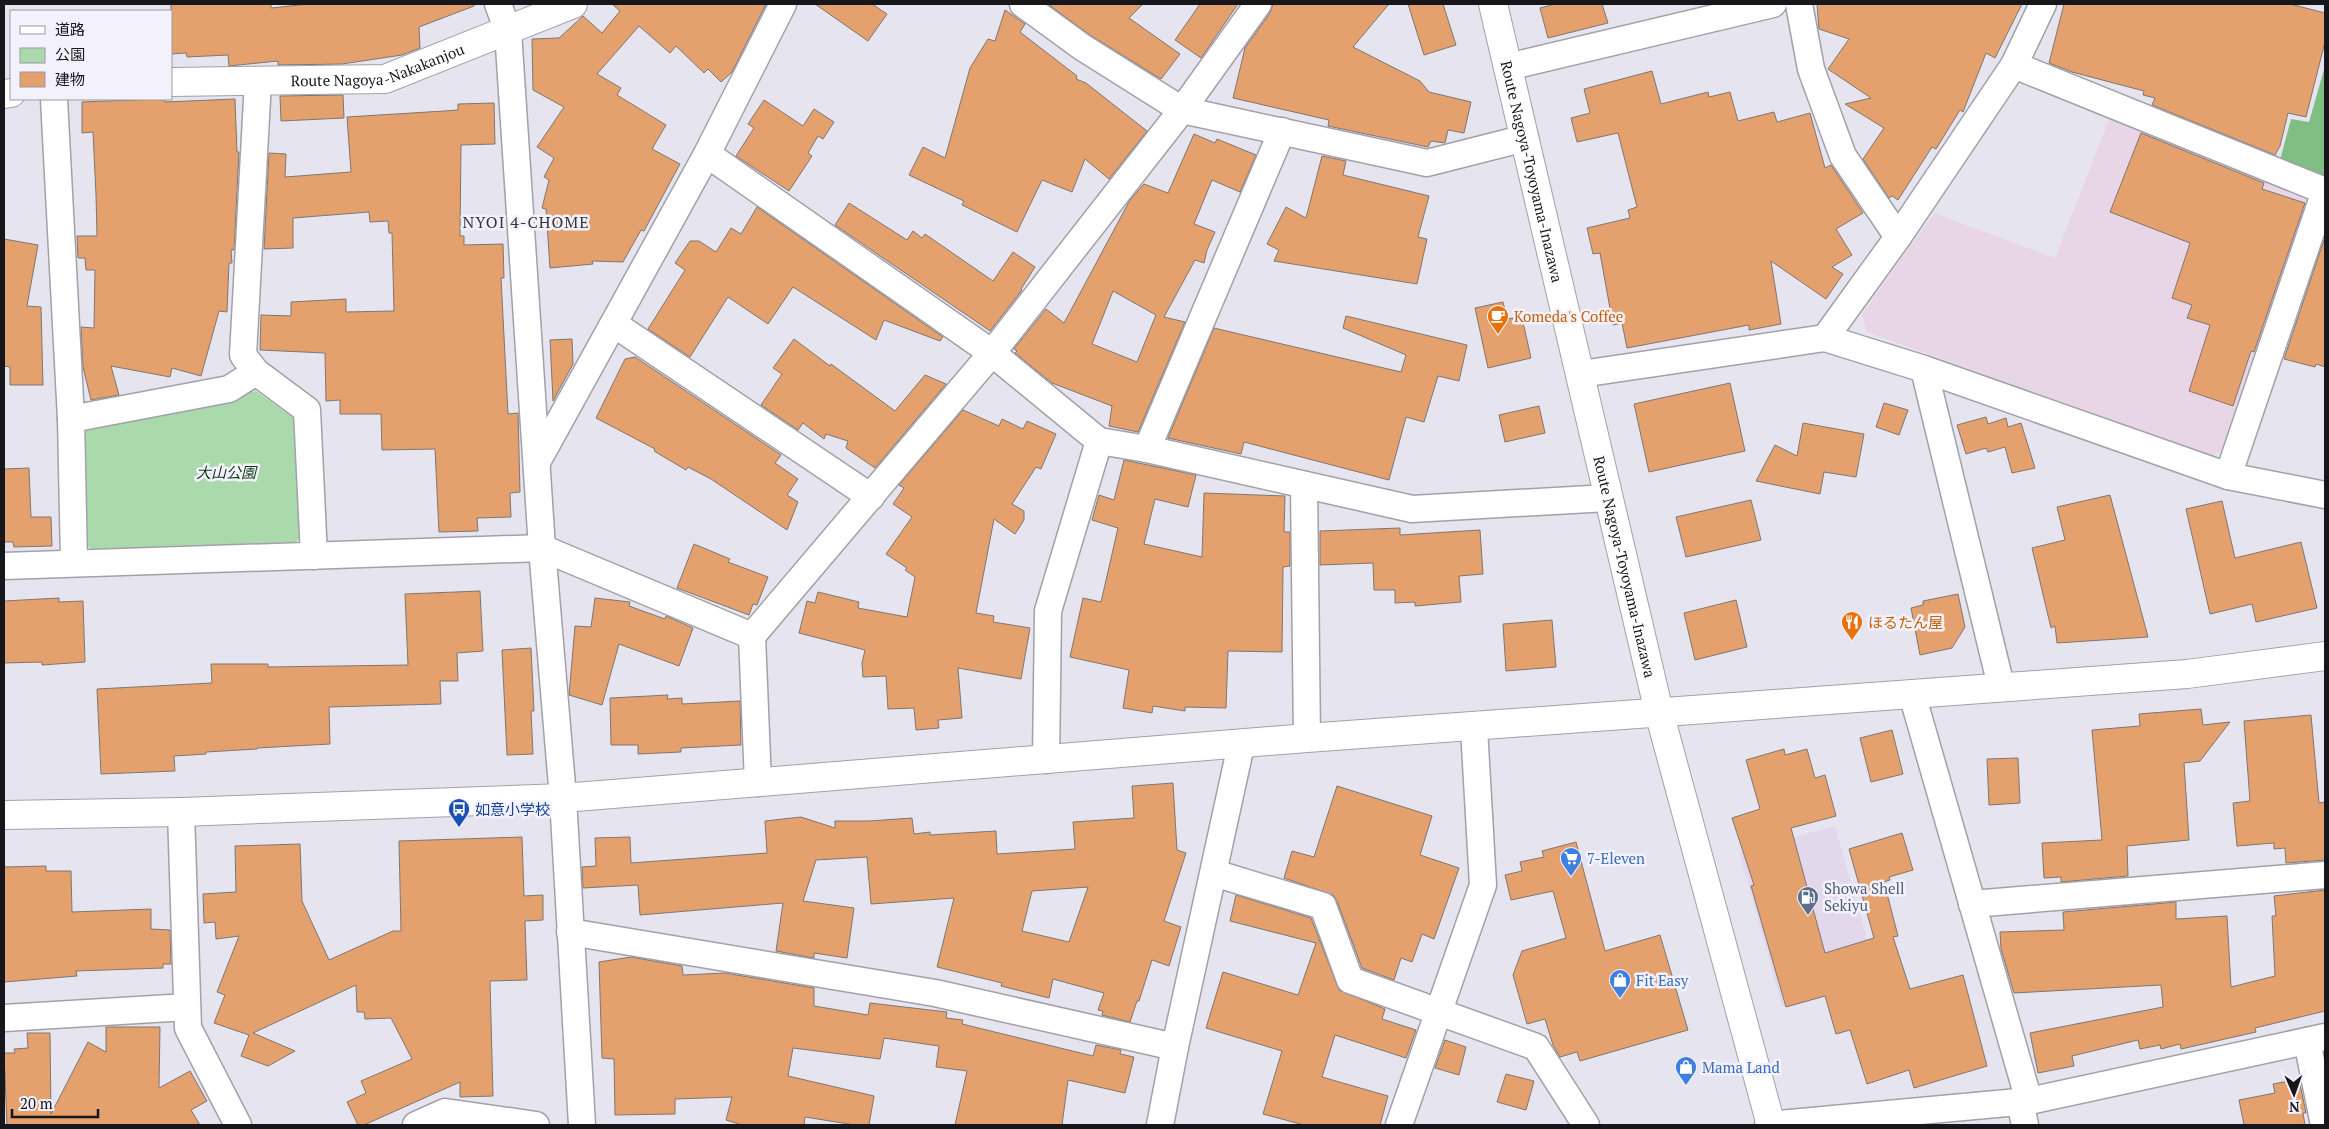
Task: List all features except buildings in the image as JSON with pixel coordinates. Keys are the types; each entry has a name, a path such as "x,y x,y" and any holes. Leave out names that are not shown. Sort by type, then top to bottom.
{"street":[{"path":"498,4 508,31 542,548 563,798 582,1125"},
{"name":"Route Nagoya-Nakakanjou","path":"172,82 385,79 573,4"},
{"path":"537,462 707,154 783,4"},
{"path":"1023,4 1082,47 1182,110 1428,163 1524,138"},
{"path":"758,784 752,636 992,353 1182,110 1258,4"},
{"name":"Route Nagoya-Toyoyama-Inazawa","path":"1493,4 1659,712 1770,1125"},
{"path":"1508,67 1773,4"},
{"path":"1799,4 1812,69 1843,156 1898,237"},
{"path":"1825,338 1898,237 2014,65 2040,4"},
{"path":"2014,65 2325,191 2228,476"},
{"path":"258,81 243,355 256,372 307,410 314,556"},
{"path":"54,100 71,419 74,562"},
{"path":"1146,449 1282,132"},
{"path":"707,154 992,353 1099,440 1412,509 1608,498"},
{"path":"614,324 871,496"},
{"path":"1581,374 1825,338 1924,369 2228,476 2325,495"},
{"path":"1924,369 2001,686"},
{"path":"71,419 229,389 256,372"},
{"path":"1046,760 1048,611 1099,440"},
{"path":"1304,485 1307,738"},
{"path":"4,566 74,562 542,548 752,636"},
{"path":"4,815 181,812 563,798 758,784 1307,738 1474,728 2001,686 2187,674 2325,656"},
{"path":"1912,694 1972,904 2025,1110"},
{"path":"1399,1125 1483,885 1474,728"},
{"path":"1160,1125 1174,1047 1241,744"},
{"path":"181,812 188,1028 238,1125"},
{"path":"1214,873 1324,906 1350,980 1438,1010 1536,1047 1586,1125"},
{"path":"1972,904 2325,875"},
{"path":"570,932 935,993 1174,1047"},
{"path":"4,1018 187,1007"},
{"path":"1770,1125 2025,1110 2316,1039 2324,1125"},
{"path":"416,1125 445,1112 536,1125"}],"shaded area":[{"path":"2110,117 2308,196 2309,205 2225,449 2211,456 1867,332 1862,314 1934,213 2055,258"},
{"name":"Showa Shell Sekiyu","path":"1835,826 1878,979 1782,1006 1739,852"}],"green space":[{"path":"2325,66 2325,182 2279,164 2291,119 2309,122"},
{"name":"大山公園","path":"256,391 296,420 305,532 296,542 93,551 84,541 79,435 89,424"}],"place":[{"name":"Komeda's Coffee","path":"1498,335"},
{"name":"ほるたん屋","path":"1852,641"},
{"name":"如意小学校","path":"459,828"},
{"name":"7-Eleven","path":"1571,877"},
{"name":"Showa Shell Sekiyu","path":"1808,916"},
{"name":"Fit Easy","path":"1620,999"},
{"name":"Mama Land","path":"1686,1086"}],"district":[{"name":"NYOI 4-CHOME","path":"526,222"}]}
